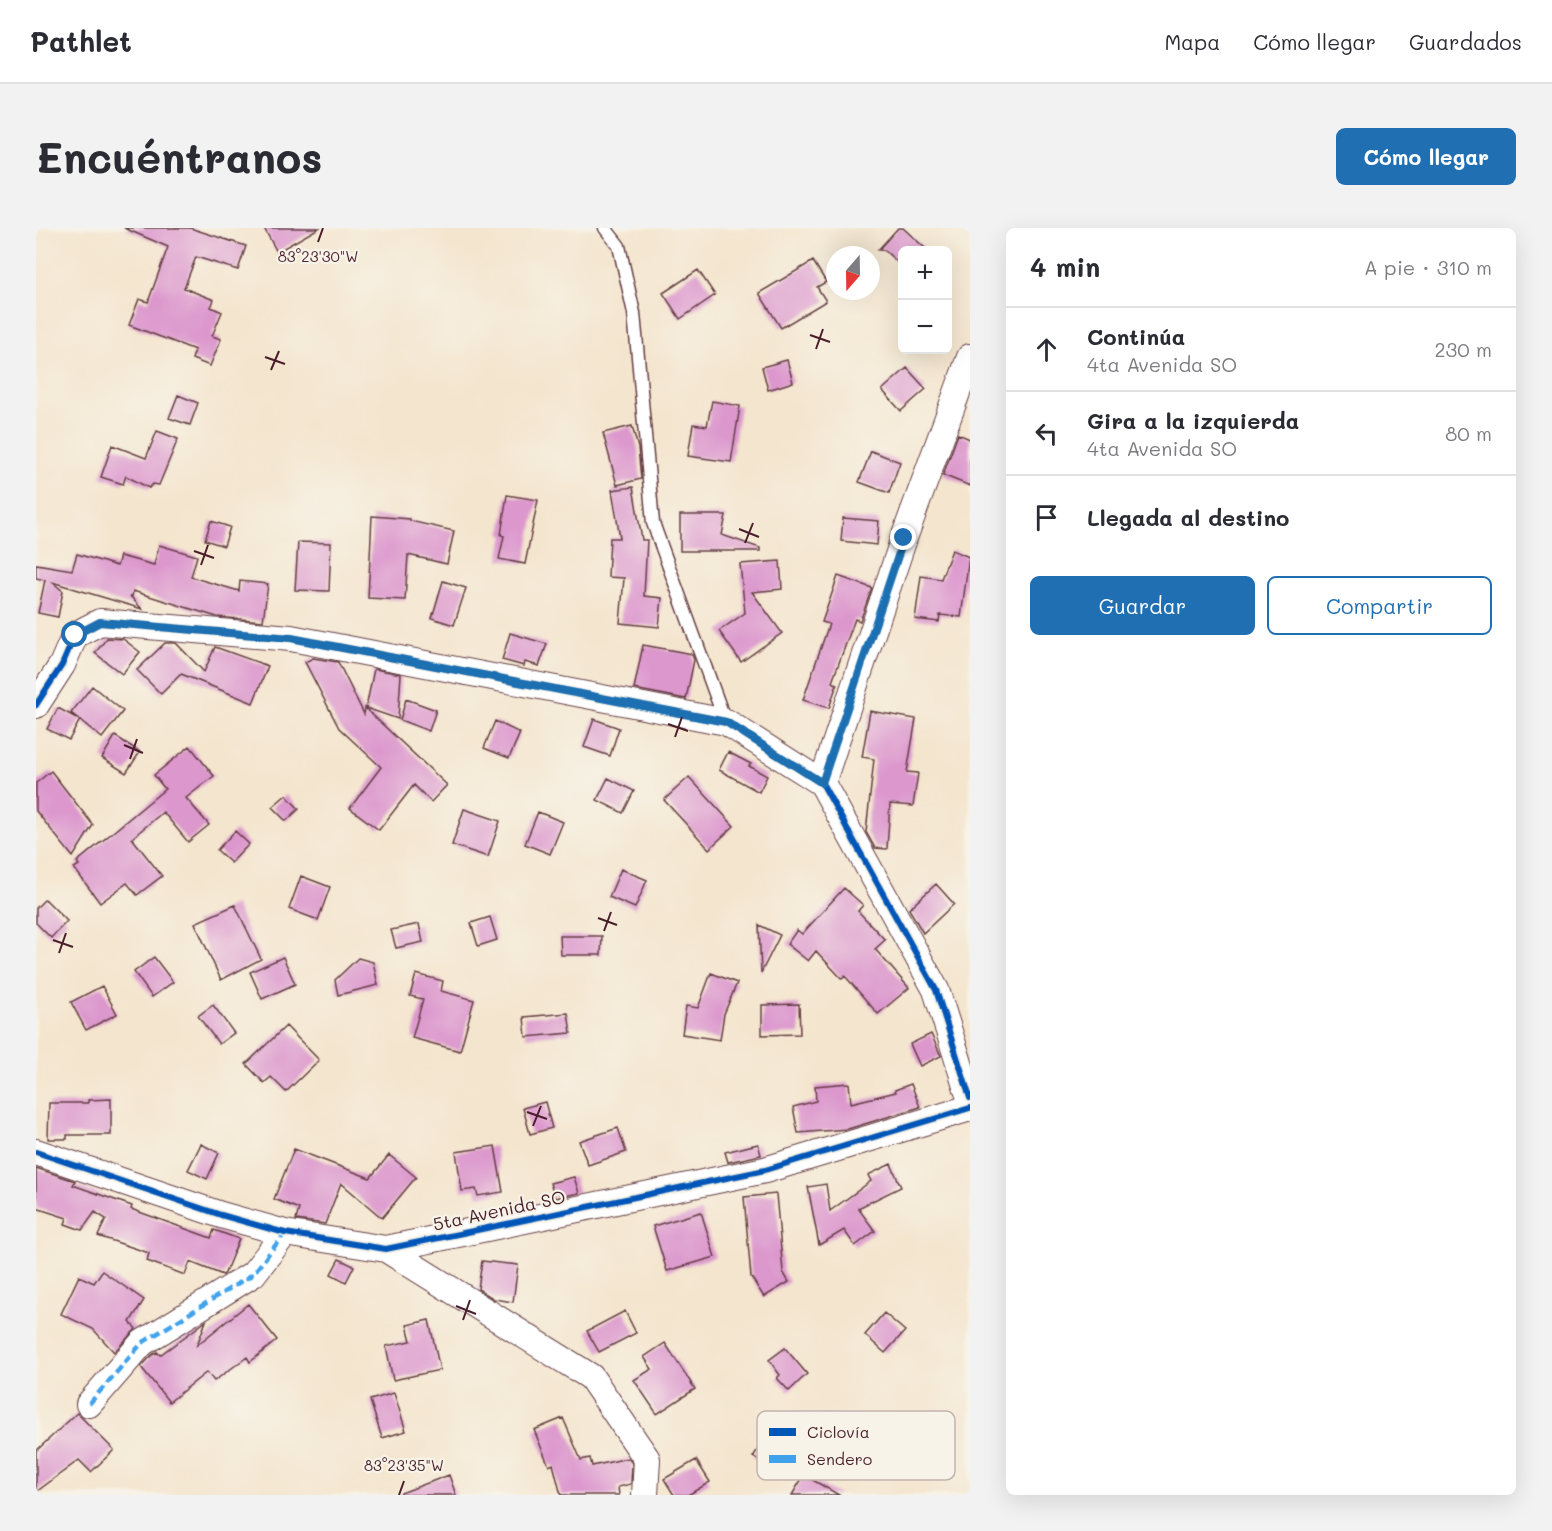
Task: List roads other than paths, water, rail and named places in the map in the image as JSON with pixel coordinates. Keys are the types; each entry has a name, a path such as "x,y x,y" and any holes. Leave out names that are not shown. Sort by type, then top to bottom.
{"street":[{"path":"822,783 904,538 970,357"},
{"path":"36,705 62,664 75,635 100,622 291,638 726,722 822,783 936,990 970,1098"},
{"name":"5ta Avenida SO","path":"36,1152 221,1215 285,1233 386,1249 765,1170 970,1108"},
{"path":"89,1404 142,1343 253,1274 285,1233"},
{"path":"386,1249 591,1377 647,1459 645,1495"}],"lane":[{"path":"604,228 619,246 634,313 653,523 726,722"}]}
